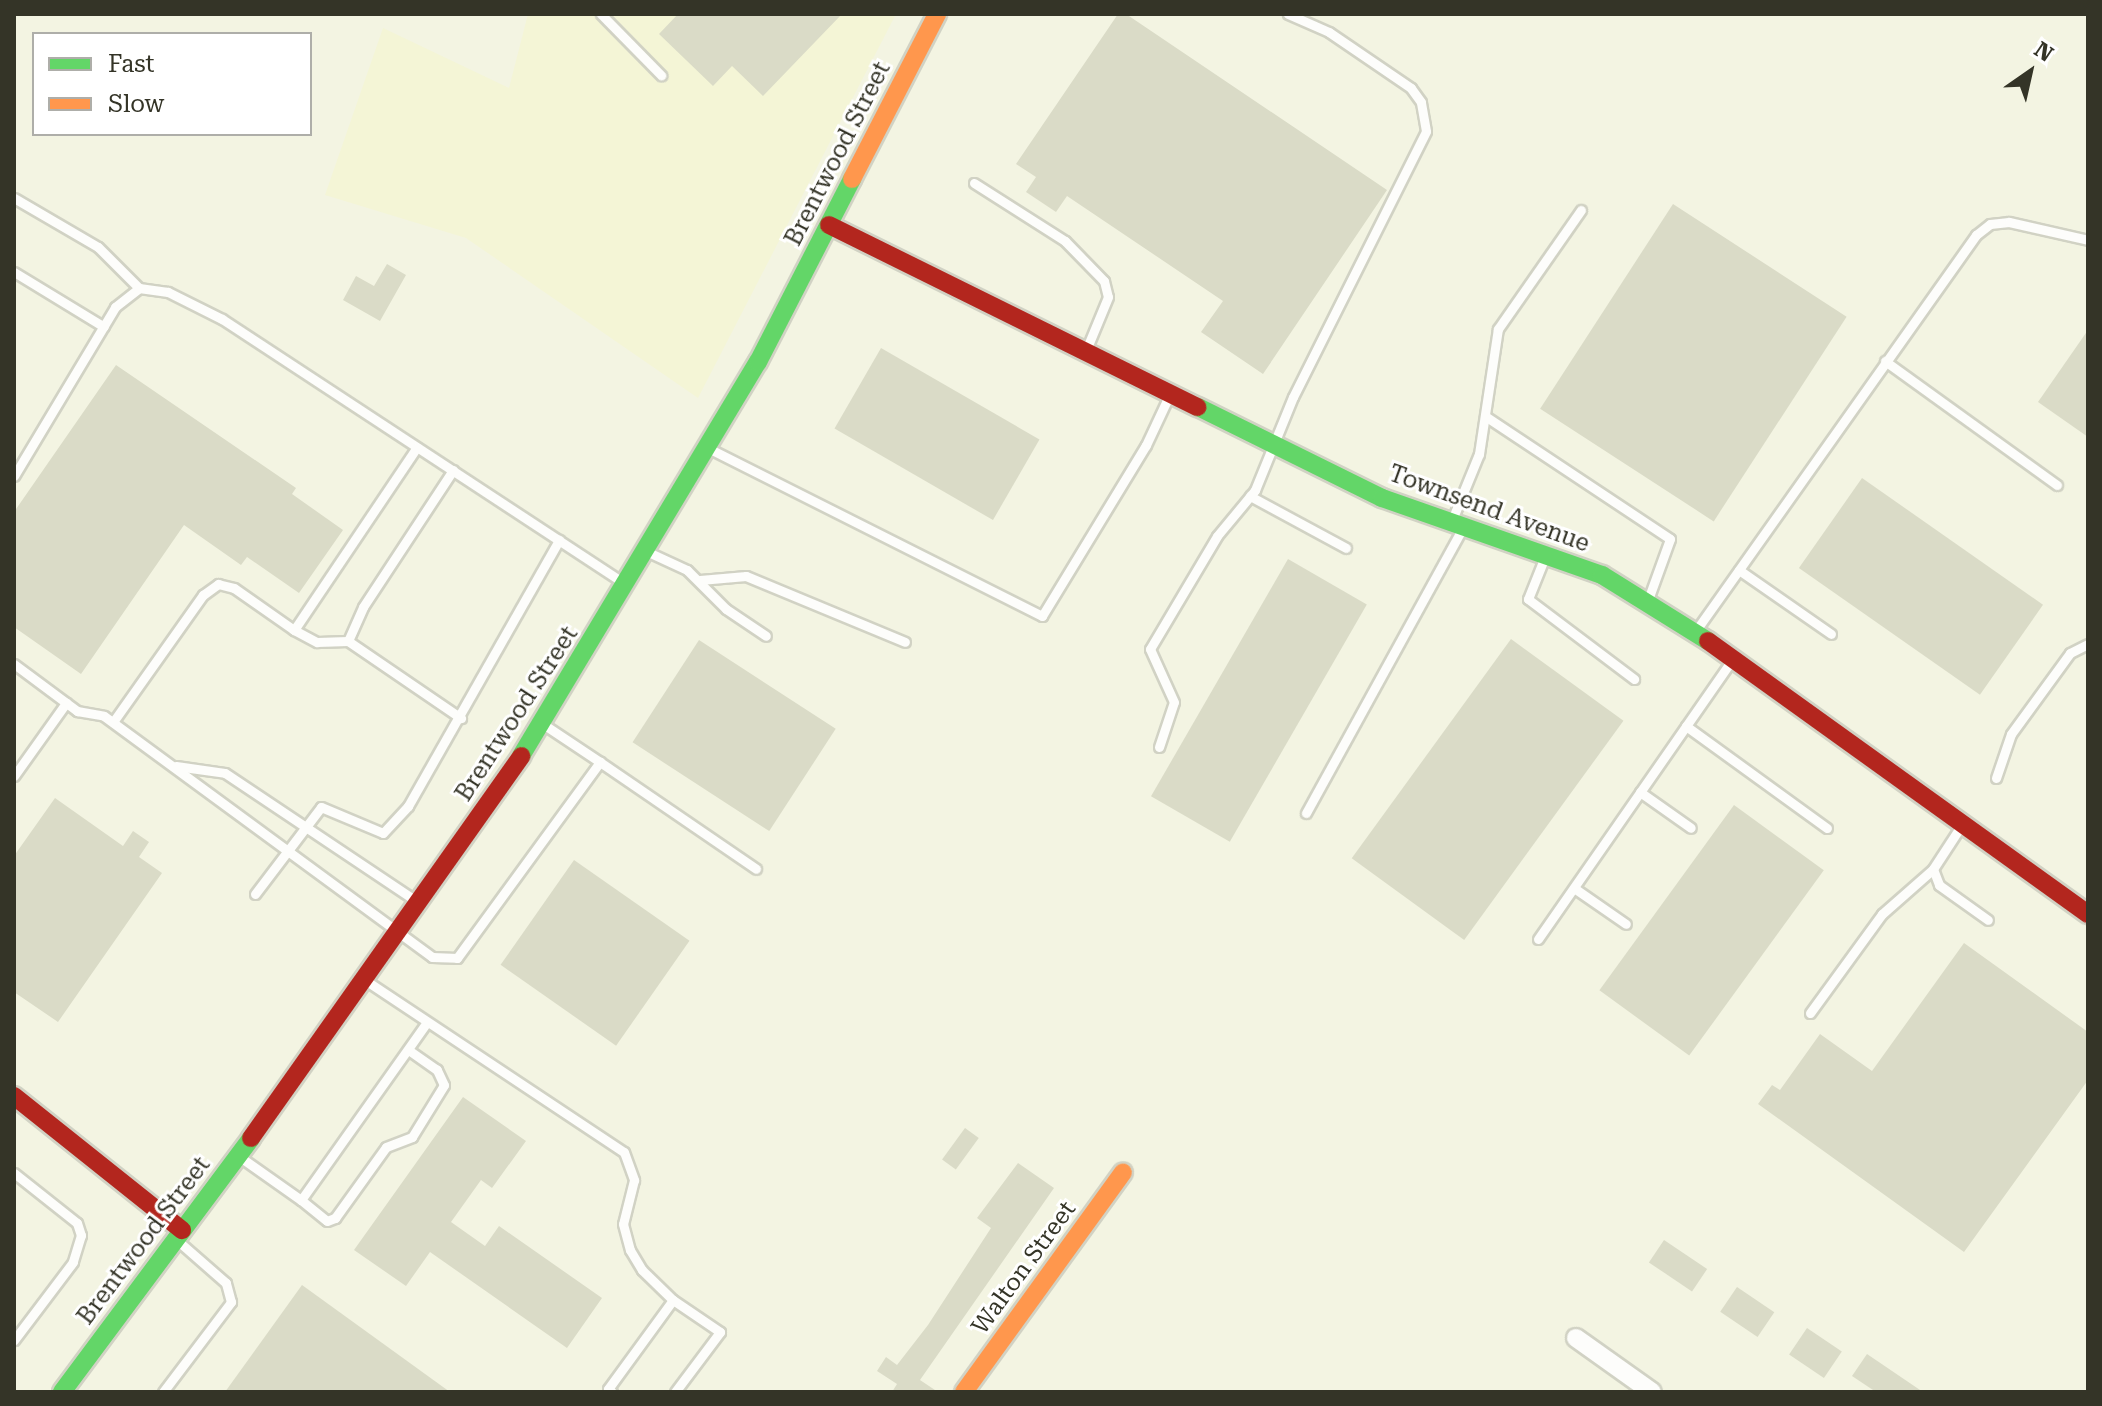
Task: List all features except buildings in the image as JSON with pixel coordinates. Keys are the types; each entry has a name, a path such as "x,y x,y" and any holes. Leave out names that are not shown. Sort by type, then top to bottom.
{"street":[{"name":"Brentwood Street","path":"62,1392 365,980 542,723 708,448 829,225 937,14"},
{"name":"Townsend Avenue","path":"829,225 1382,498 1547,552 1648,600 2088,914"},
{"path":"14,1096 178,1234"},
{"name":"Walton Street","path":"964,1392 1123,1172"},
{"path":"1576,1338 1652,1392"}],"lane":[{"path":"601,14 661,75"},
{"path":"1159,747 1174,702 1150,649 1217,536 1250,496 1426,131 1421,102 1411,88 1329,32 1288,14"},
{"path":"974,183 1065,241 1104,281 1108,297 1085,353"},
{"path":"14,198 98,247 139,288 168,292 222,319 628,585"},
{"path":"1306,813 1458,522 1479,454 1498,329 1581,210"},
{"path":"1696,632 1976,235 1990,224 2009,222 2088,240"},
{"path":"14,272 104,327"},
{"path":"14,476 115,307 139,288"},
{"path":"1885,361 2057,485"},
{"path":"708,448 1042,616 1146,445 1169,395"},
{"path":"1485,416 1670,539 1648,600"},
{"path":"294,630 417,447"},
{"path":"348,641 363,607 453,470"},
{"path":"1250,496 1346,548"},
{"path":"255,894 321,807 331,808 360,827 383,833 408,806 461,718 559,540"},
{"path":"648,552 700,580 726,609 766,636"},
{"path":"1547,552 1528,599 1634,679"},
{"path":"1739,570 1831,634"},
{"path":"700,580 746,576 905,642"},
{"path":"113,722 203,595 218,584 234,588 294,630 317,642 348,641 461,718"},
{"path":"1996,778 2011,734 2070,653 2088,644"},
{"path":"1538,939 1733,658"},
{"path":"14,664 66,703 113,722 432,957 457,958 600,762"},
{"path":"14,776 66,703"},
{"path":"542,723 756,869"},
{"path":"1686,726 1827,828"},
{"path":"173,766 225,773 419,903"},
{"path":"1640,792 1691,828"},
{"path":"1810,1013 1882,914 1933,869 1963,823"},
{"path":"1933,869 1939,885 1988,920"},
{"path":"1574,888 1626,924"},
{"path":"365,980 624,1152 634,1180 623,1224 625,1239 642,1270 673,1300 720,1332 675,1392"},
{"path":"301,1200 427,1022"},
{"path":"238,1155 327,1221 335,1218 386,1147 412,1137 444,1085 437,1070 408,1050"},
{"path":"14,1173 77,1223 81,1235 73,1262 14,1340"},
{"path":"163,1392 231,1302 226,1283 178,1234"},
{"path":"612,1392 608,1389 673,1300"}],"shaded area":[{"path":"528,14 896,14 698,398 466,238 325,195 383,28 509,88"}],"traffic: fast":[{"path":"521,756 758,362 852,179"},
{"path":"1198,407 1382,498 1602,575 1708,641"},
{"path":"62,1392 251,1138"}],"traffic: slow":[{"path":"852,179 937,14"},
{"path":"964,1392 1123,1172"}],"traffic: jam":[{"path":"829,225 1198,407"},
{"path":"1708,641 2088,914"},
{"path":"251,1138 521,756"},
{"path":"14,1096 182,1230"}]}
